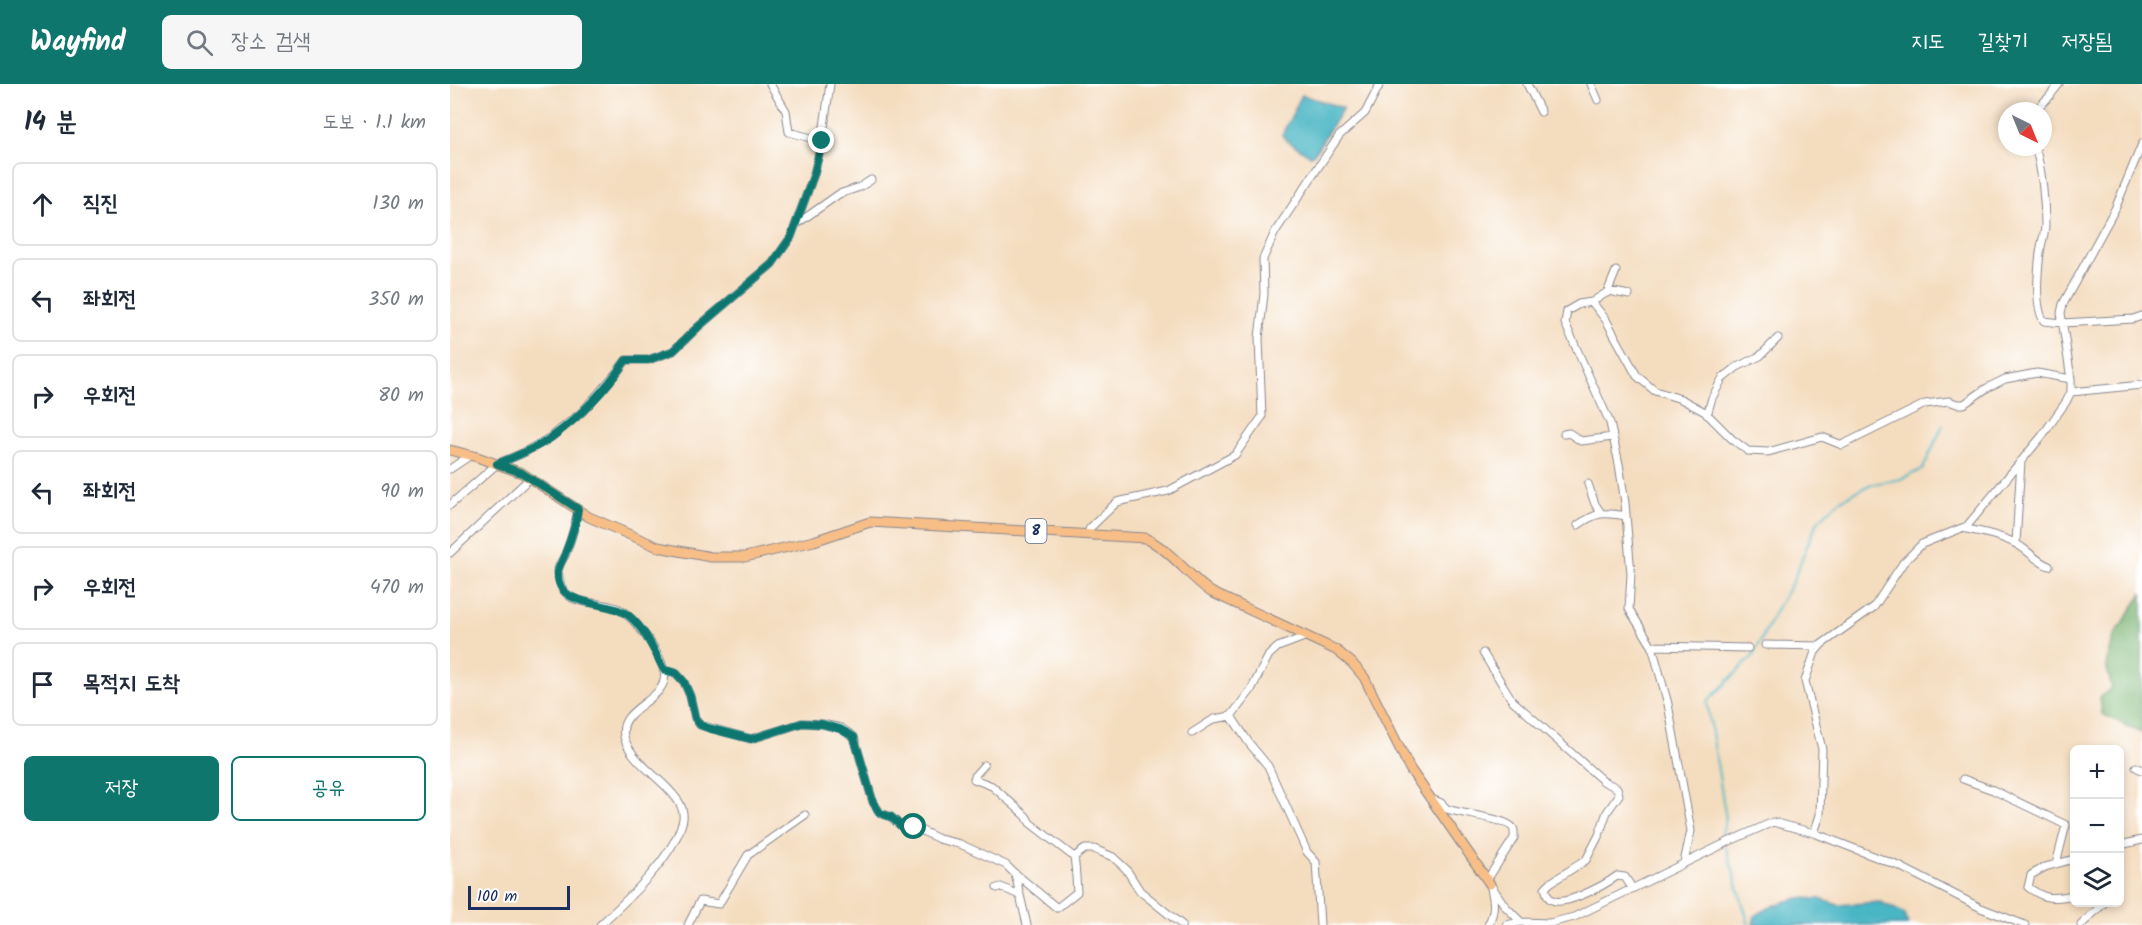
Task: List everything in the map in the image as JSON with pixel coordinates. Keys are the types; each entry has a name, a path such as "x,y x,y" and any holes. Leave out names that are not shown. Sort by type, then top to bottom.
{"main road":[{"name":"8","path":"450,450 497,464 530,478 589,517 658,547 711,557 745,557 814,541 870,522 1146,538 1157,544 1197,582 1211,592 1336,650 1352,663 1364,677 1410,769 1489,882"}],"street":[{"path":"770,84 786,111 789,132 822,141"},
{"path":"450,505 497,464 551,437 582,412 626,360 648,360 673,351 772,264 791,237 814,174 822,141 830,84"},
{"path":"1087,535 1090,528 1117,502 1168,491 1235,455 1262,417 1259,338 1264,294 1263,259 1275,232 1339,136 1365,113 1380,84"},
{"path":"1527,84 1541,112"},
{"path":"1591,84 1598,100"},
{"path":"2044,102 2059,84"},
{"path":"1814,833 1820,815 1822,748 1805,681 1815,652 1874,607 1903,563 1922,544 1967,526 2066,402 2071,392 2071,380 2062,323 2063,304 2115,209 2142,144"},
{"path":"2037,156 2046,228 2040,251 2038,308 2044,321 2062,323 2133,319 2142,316"},
{"path":"795,225 839,194 860,187 871,180"},
{"path":"1606,293 1616,271"},
{"path":"1629,295 1609,291 1592,302 1579,304 1567,311 1565,323 1610,423 1619,464 1626,516 1631,574 1629,609 1652,646 1668,704 1687,806 1690,831 1684,862"},
{"path":"1592,302 1606,320 1637,376 1655,391 1681,399 1707,415 1732,440 1748,452 1768,452 1822,437 1842,446 1925,404 1949,401 1964,404 1987,387 2005,379 2037,372 2071,380"},
{"path":"1707,415 1712,398 1722,379 1737,367 1760,356 1778,338"},
{"path":"2071,392 2142,385"},
{"path":"1564,434 1569,433 1581,441 1613,437"},
{"path":"450,469 471,455"},
{"path":"2016,543 2021,461"},
{"path":"450,553 530,478"},
{"path":"1588,484 1601,513"},
{"path":"578,509 576,525 558,570 561,587 569,596 578,601 610,606 629,616 641,628 664,670 664,683 655,694 631,713 625,726 624,737 628,748 676,796 682,808 683,821 677,837 656,867 624,903 600,925"},
{"path":"1578,525 1601,513 1626,516"},
{"path":"1962,528 1994,535 2016,543 2042,564 2049,566"},
{"path":"1191,733 1214,718 1231,716 1251,690 1269,655 1278,647 1307,636"},
{"path":"1765,645 1820,646"},
{"path":"1652,646 1748,648"},
{"path":"1483,653 1512,700 1604,781 1617,788 1619,795 1606,813 1586,860 1550,883 1545,888 1548,897 1553,902 1561,902 1593,890 1617,876 1625,877 1632,888"},
{"path":"664,670 676,673 684,682 695,718 700,725 708,728 751,739 802,723 822,724 848,732 854,737 873,802 880,813 891,817 902,827 914,827 939,839 960,843 1006,865 1057,908 1077,892 1074,879 1076,870 1074,857 1030,823 1026,816 992,786 974,779 984,765"},
{"path":"1231,716 1268,766 1307,852 1316,862 1320,925"},
{"path":"1963,779 1993,790 2066,825 2056,864"},
{"path":"1429,798 1441,803 1447,809 1501,822 1512,827 1514,831 1514,838 1489,882 1495,904 1494,914 1488,925"},
{"path":"688,925 700,901 719,904 748,855 805,814"},
{"path":"1506,925 1521,922 1550,923 1574,917 1684,862 1773,822 1814,833 1899,867 1982,908 2025,925"},
{"path":"2124,845 2142,840"},
{"path":"1074,857 1085,849 1094,849 1113,858 1126,869 1140,891 1182,925"},
{"path":"2070,860 2046,867 2031,875 2028,887 2040,897 2070,896"},
{"path":"1015,874 1027,925"},
{"path":"1489,882 1505,906 1521,922"},
{"path":"997,888 1019,895"},
{"path":"2081,925 2101,907"}],"green space":[{"path":"2142,594 2142,733 2102,714 2100,697 2112,688 2106,665 2114,636"}],"water":[{"path":"1302,95 1343,108 1311,156 1282,135"},
{"path":"1799,898 1820,899 1838,905 1881,902 1905,914 1908,925 1753,925 1755,916 1760,913"}],"waterway":[{"path":"1723,840 1722,833 1726,819 1707,702 1753,656 1793,581 1818,521 1839,501 1869,485 1901,479 1923,469 1943,425"},
{"path":"1726,847 1749,925"}],"route":[{"path":"822,141 814,174 791,237 772,264 673,351 648,360 626,360 582,412 551,437 497,464 522,473 578,509 576,525 558,570 561,587 569,596 578,601 602,604 618,609 629,616 641,628 664,670 676,673 684,682 695,718 700,725 751,739 802,723 822,724 848,732 854,737 873,802 880,813 891,817 902,827 914,827"}]}
